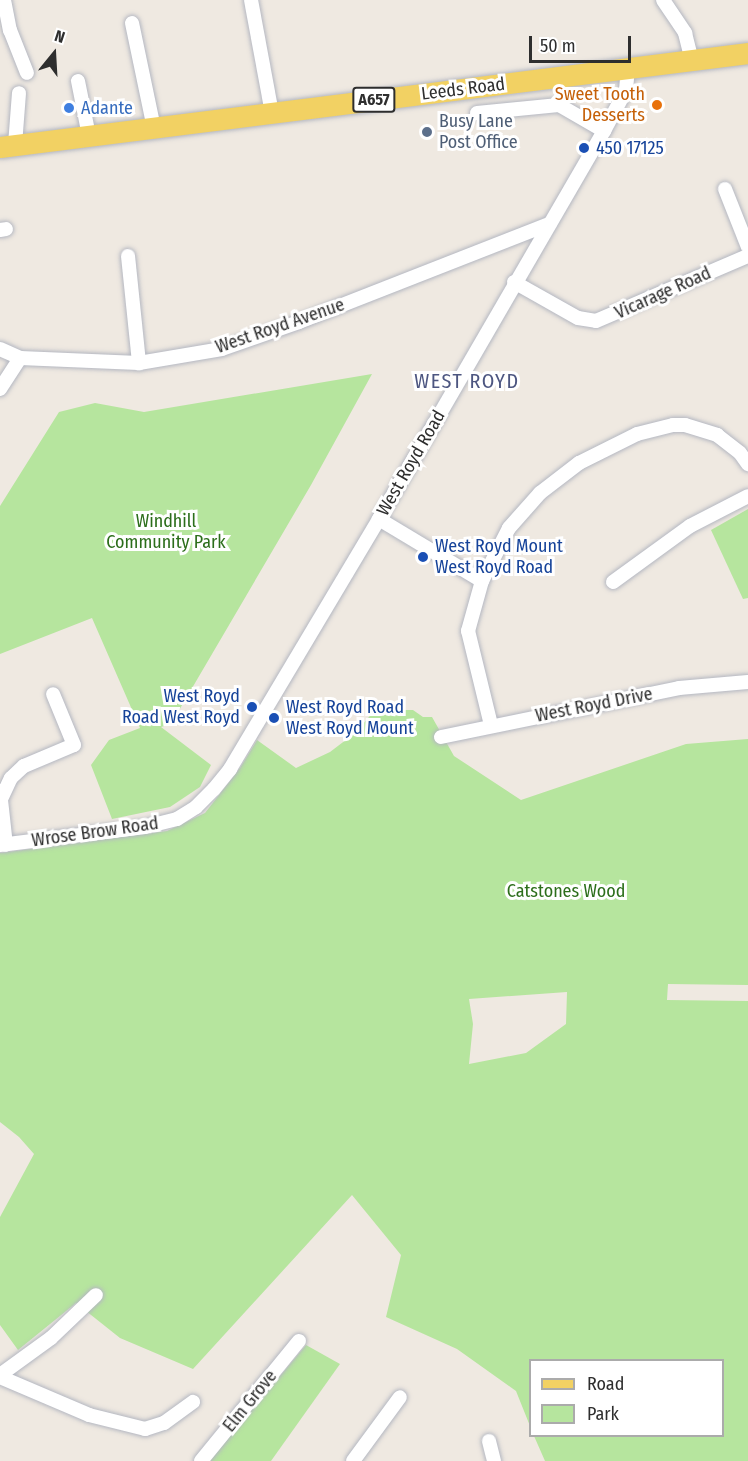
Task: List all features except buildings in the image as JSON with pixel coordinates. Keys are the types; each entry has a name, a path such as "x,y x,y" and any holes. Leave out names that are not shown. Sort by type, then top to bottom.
{"main road":[{"name":"Leeds Road","path":"8,146 748,53"}],"street":[{"path":"4,0 10,30 27,73"},
{"path":"251,0 272,112"},
{"path":"663,0 685,33 692,61"},
{"path":"132,23 154,128"},
{"name":"West Royd Road","path":"214,789 230,769 379,519 514,282 604,130 626,90 628,68"},
{"path":"78,81 89,136"},
{"path":"8,146 19,93"},
{"path":"477,113 559,105 604,130"},
{"path":"725,189 748,247"},
{"name":"West Royd Avenue","path":"0,349 20,358 139,363 233,345 309,318 549,224"},
{"name":"Vicarage Road","path":"514,282 578,318 596,321 748,255"},
{"path":"128,256 139,363"},
{"path":"0,389 20,358"},
{"path":"491,725 468,631 482,581 509,528 540,494 579,463 637,434 673,425 685,425 717,435 740,453 748,464"},
{"path":"613,582 690,526 748,496"},
{"path":"379,519 482,581"},
{"name":"West Royd Drive","path":"441,737 679,688 748,682"},
{"path":"3,845 1,794 11,778 24,766 74,745 53,694"},
{"name":"Wrose Brow Road","path":"3,845 146,827 177,819 196,807 214,789"},
{"path":"96,1295 51,1338 0,1376 89,1415 145,1429 164,1423 193,1402"},
{"name":"Elm Grove","path":"201,1461 299,1341"},
{"path":"353,1461 400,1397"},
{"path":"489,1441 494,1461"}],"green space":[{"name":"Windhill Community Park","path":"372,374 311,485 171,724 161,727 211,765 200,787 170,807 112,819 91,765 109,740 140,728 92,618 0,654 0,506 59,412 95,403 144,412"},
{"path":"748,509 748,598 743,599 711,530"},
{"name":"Catstones Wood","path":"375,710 413,710 423,717 432,717 454,756 521,800 686,744 748,739 748,985 668,984 667,1000 748,1001 748,1461 545,1461 534,1437 724,1437 724,1359 529,1359 529,1424 516,1391 457,1349 386,1317 401,1255 352,1195 193,1369 120,1338 76,1303 18,1350 0,1325 0,1217 34,1154 19,1137 0,1122 0,853 167,831 205,813 240,768 257,740 296,768 330,752 355,733","holes":["567,992 566,1024 526,1053 469,1064 473,1024 469,999"]},
{"path":"306,1345 340,1364 271,1461 209,1461"}],"place":[{"name":"Sweet Tooth Desserts","path":"657,105"},
{"name":"Adante","path":"69,108"},
{"name":"Busy Lane Post Office","path":"427,132"},
{"name":"450 17125","path":"584,148"},
{"name":"West Royd Mount West Royd Road","path":"423,557"},
{"name":"West Royd Road West Royd","path":"252,707"},
{"name":"West Royd Road West Royd Mount","path":"274,718"}],"district":[{"name":"WEST ROYD","path":"467,381"}]}
